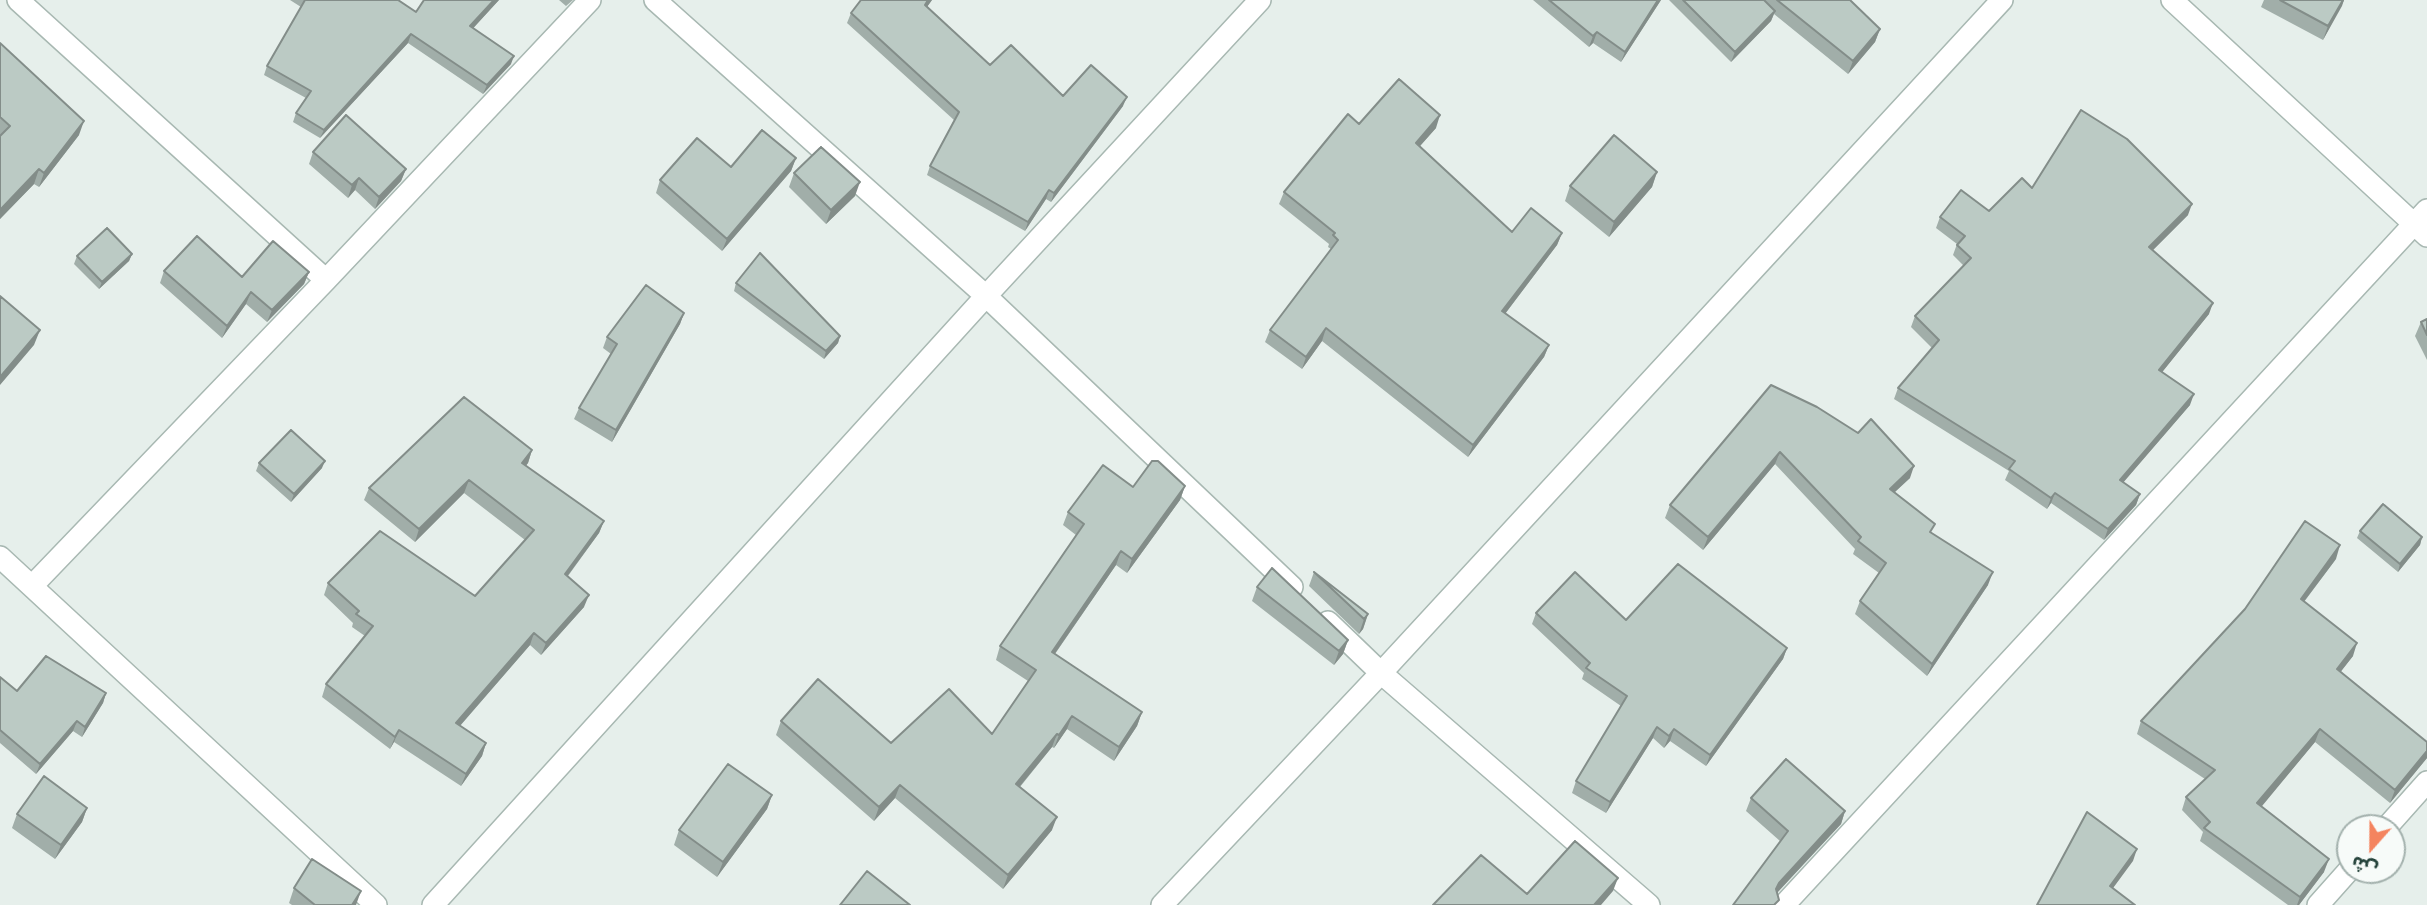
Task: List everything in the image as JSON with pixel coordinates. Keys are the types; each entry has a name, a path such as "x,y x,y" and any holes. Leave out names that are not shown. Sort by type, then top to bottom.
{"street":[{"path":"18,0 326,280"},
{"path":"32,586 590,0"},
{"path":"655,0 986,296 1381,673 1649,905"},
{"path":"433,905 986,296 1260,0"},
{"path":"1162,905 1381,673 2002,0"},
{"path":"1784,905 2423,223 2172,0"},
{"path":"0,557 376,905"},
{"path":"2398,814 2427,782"},
{"path":"2318,905 2337,884"}],"building":[{"path":"305,0 398,0 416,12 424,0 494,0 470,26 514,56 487,85 411,34 324,130 296,113 311,91 267,66"},
{"path":"861,0 928,0 925,5 990,65 1011,45 1063,96 1091,65 1127,97 1054,193 1049,190 1028,222 930,166 959,112 851,13"},
{"path":"1549,0 1658,0 1625,52 1597,32 1593,36"},
{"path":"1683,0 1764,0 1775,11 1735,52"},
{"path":"1777,0 1850,0 1880,29 1853,61"},
{"path":"2280,0 2343,0 2328,26"},
{"path":"0,43 84,121 44,173 39,169 0,210 0,136 10,126 0,117"},
{"path":"1399,79 1440,115 1416,143 1512,232 1531,208 1562,233 1502,311 1549,345 1473,445 1326,328 1306,357 1270,330 1338,240 1333,235 1335,233 1284,192 1348,114 1359,124"},
{"path":"2081,110 2127,139 2192,204 2149,247 2213,303 2159,370 2194,394 2120,480 2140,494 2108,529 2055,493 2051,498 2009,469 2015,461 1898,388 1939,340 1915,316 1971,258 1957,245 1965,236 1940,217 1961,190 1989,211 2022,178 2032,188"},
{"path":"346,115 406,169 379,197 359,178 352,185 313,152"},
{"path":"762,130 796,158 727,239 660,180 697,138 731,167"},
{"path":"1614,135 1657,172 1614,222 1570,186"},
{"path":"821,147 860,182 831,210 794,173"},
{"path":"107,228 132,254 102,282 77,256"},
{"path":"197,236 242,277 273,241 309,272 272,310 251,292 227,326 164,271"},
{"path":"760,253 840,336 826,351 736,283"},
{"path":"646,285 684,313 616,430 579,408 617,344 607,337"},
{"path":"0,296 40,330 0,377"},
{"path":"2427,319 2427,335 2421,322"},
{"path":"1771,385 1817,407 1858,433 1871,419 1914,466 1890,489 1935,524 1930,532 1993,572 1932,664 1860,601 1886,563 1858,541 1861,537 1780,452 1708,537 1670,505"},
{"path":"464,397 532,450 522,463 604,521 565,574 589,595 546,643 534,633 456,723 486,743 466,774 399,730 395,737 326,684 373,626 356,614 359,611 328,583 380,531 475,596 534,530 469,480 419,529 369,488"},
{"path":"291,430 325,461 294,494 259,463"},
{"path":"1152,461 1158,461 1185,486 1132,559 1121,551 1052,652 1142,712 1119,747 1072,716 1059,735 1057,734 1016,784 1057,817 1008,875 900,785 879,807 781,721 818,679 891,743 949,689 992,734 1036,670 1000,646 1084,524 1068,512 1103,465 1133,487"},
{"path":"2383,504 2422,537 2400,564 2360,531"},
{"path":"2305,521 2340,545 2301,599 2357,643 2337,669 2427,742 2427,751 2395,790 2320,729 2257,803 2329,859 2300,897 2204,828 2210,822 2186,797 2215,770 2141,721 2245,609"},
{"path":"1678,564 1787,648 1710,755 1674,729 1669,736 1657,727 1610,802 1576,781 1627,696 1586,668 1590,663 1536,613 1575,572 1626,620"},
{"path":"1272,568 1348,640 1339,651 1257,587"},
{"path":"1314,572 1368,614 1364,619"},
{"path":"46,656 106,693 85,727 77,721 40,764 0,730 0,677 17,691"},
{"path":"1786,759 1845,811 1779,883 1776,889 1779,900 1774,905 1733,905 1788,831 1751,798"},
{"path":"728,764 772,795 723,862 679,830"},
{"path":"44,776 87,808 61,845 17,814"},
{"path":"2087,812 2137,849 2110,886 2135,905 2037,905"},
{"path":"1575,841 1618,878 1594,905 1433,905 1481,855 1527,894"},
{"path":"312,859 361,891 352,905 315,905 294,888"},
{"path":"867,871 910,905 840,905"}]}
